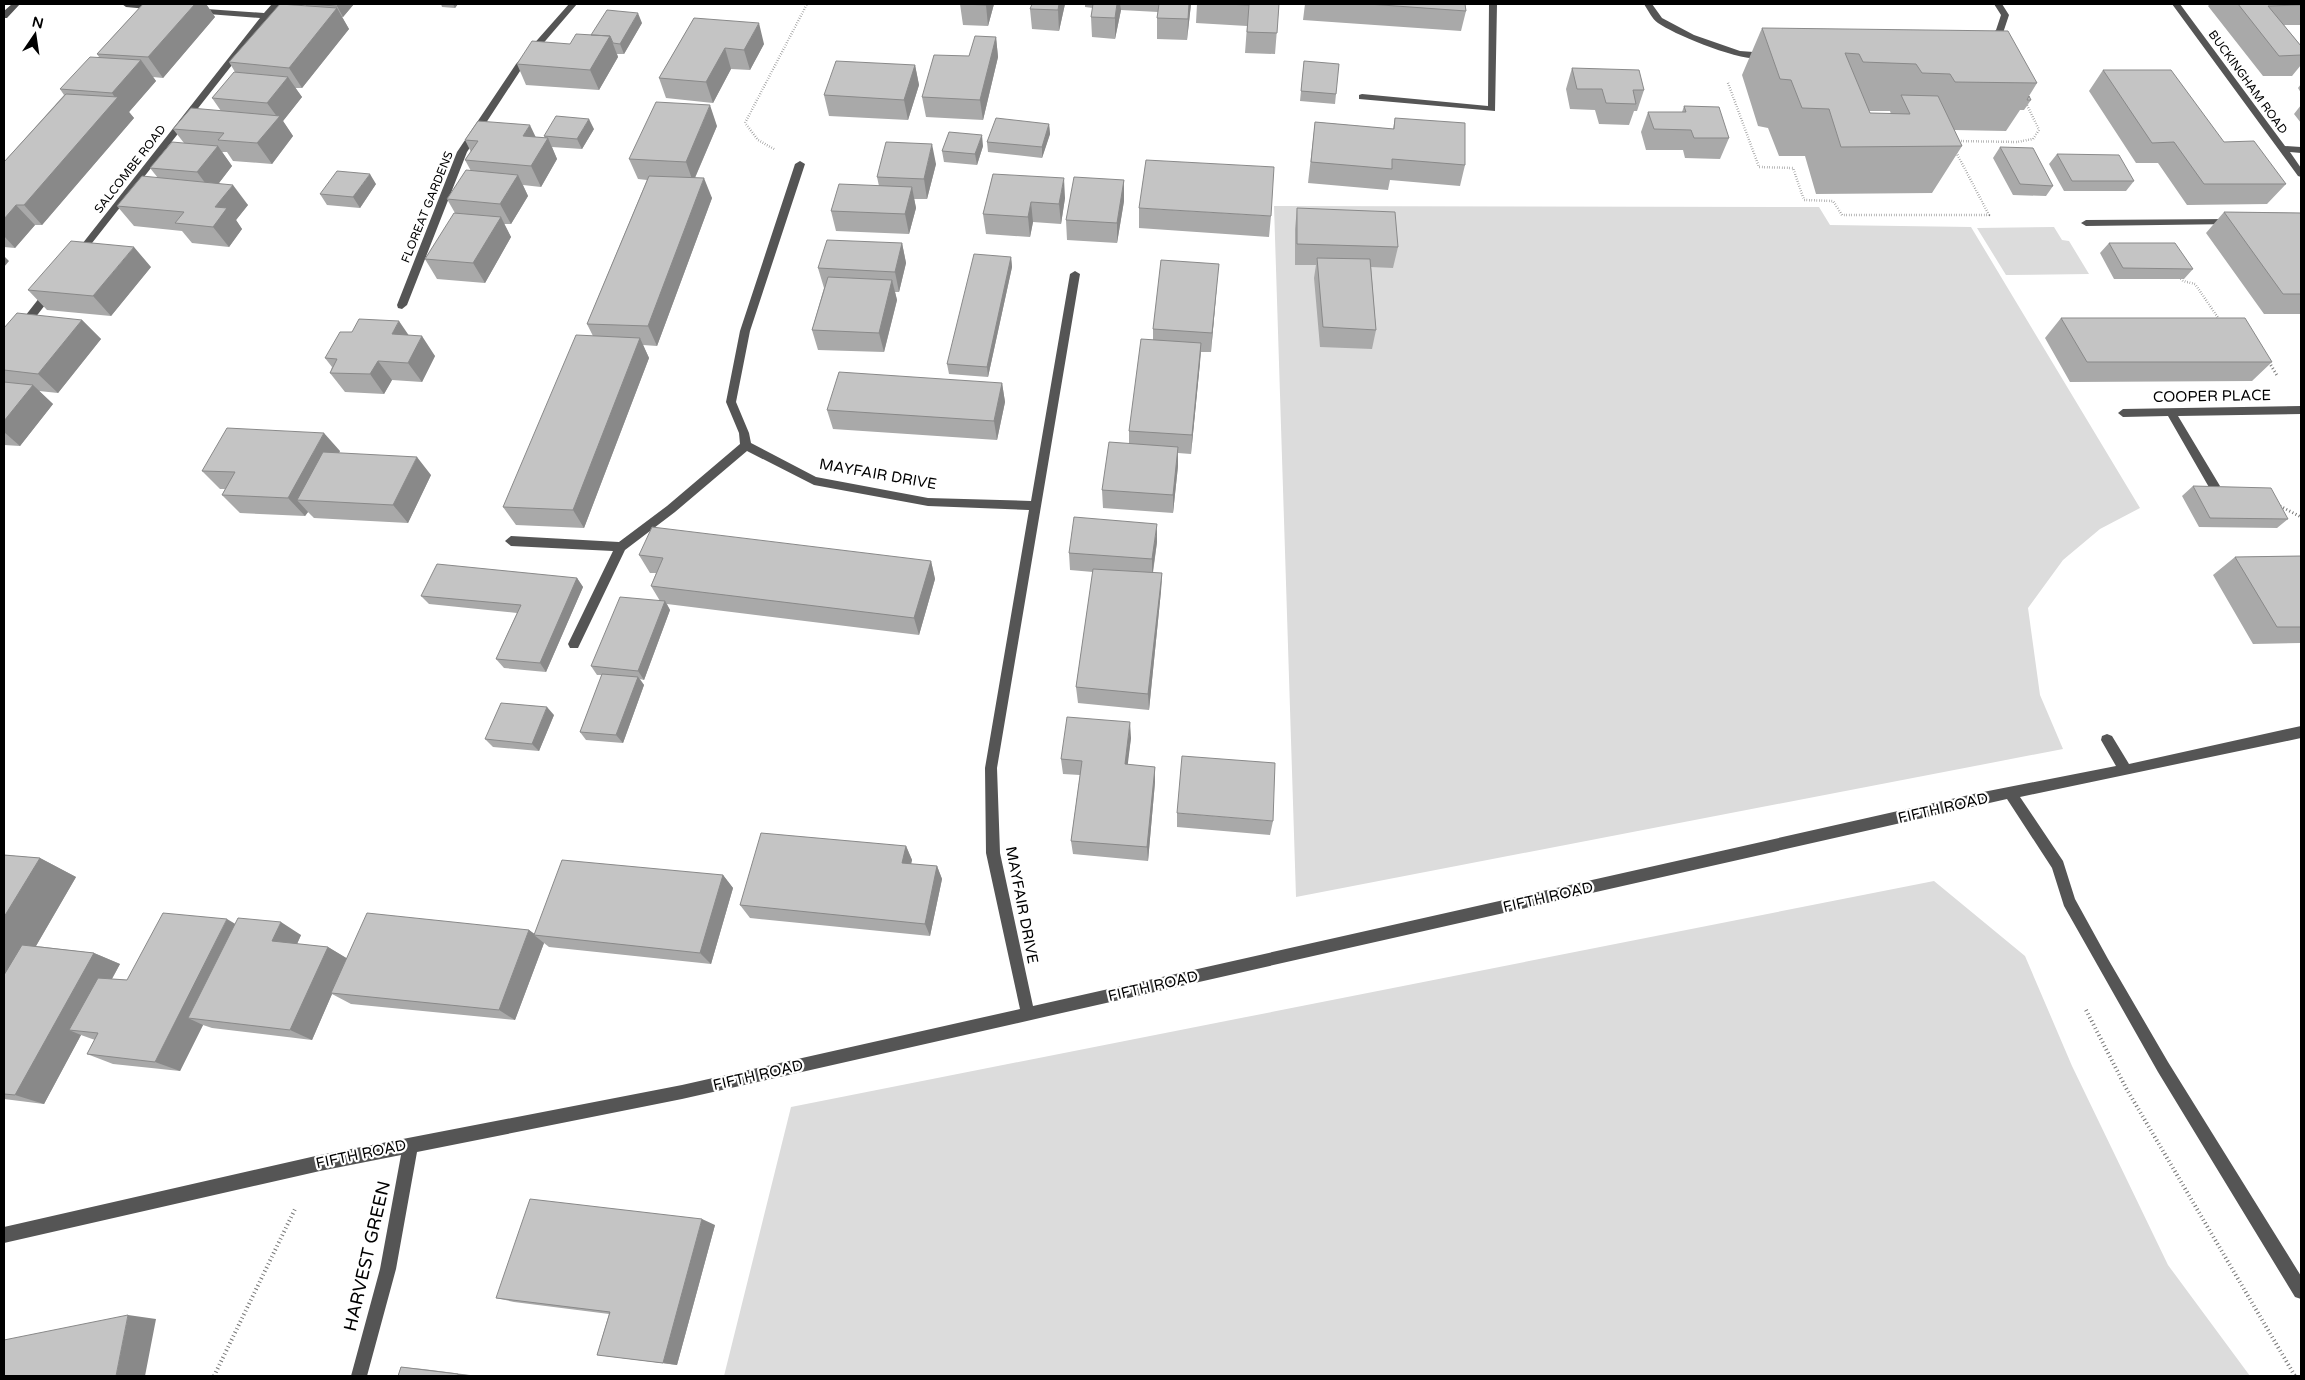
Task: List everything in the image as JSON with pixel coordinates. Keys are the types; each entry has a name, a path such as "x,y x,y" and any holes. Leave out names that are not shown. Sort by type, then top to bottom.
{"street":[{"path":"4,16 16,4"},
{"path":"126,4 163,7"},
{"name":"SALCOMBE ROAD","path":"71,265 276,4"},
{"name":"FLOREAT GARDENS","path":"402,305 462,152 519,66 573,4"},
{"path":"1362,97 1492,109 1494,4"},
{"path":"1648,4 1659,20 1691,37 1739,54 1776,57"},
{"path":"1982,46 2000,31 2005,15 1998,4"},
{"name":"BUCKINGHAM ROAD","path":"2176,4 2301,174"},
{"path":"182,9 266,16"},
{"path":"2282,149 2301,150"},
{"path":"574,644 621,547 671,510 746,445 744,433 731,402 745,332 800,164"},
{"path":"2086,223 2243,222"},
{"name":"MAYFAIR DRIVE","path":"1028,1014 993,853 991,768 1075,274"},
{"path":"4,350 59,280"},
{"name":"COOPER PLACE","path":"2123,413 2300,410"},
{"path":"2170,412 2214,486"},
{"name":"MAYFAIR DRIVE","path":"746,445 814,481 928,502 1036,506"},
{"path":"511,541 621,547"},
{"name":"FIFTH ROAD","path":"4,1235 320,1163 682,1092 2010,793 2301,732"},
{"path":"2107,740 2126,770"},
{"path":"2010,793 2058,865 2069,900 2108,972 2301,1291"},
{"name":"HARVEST GREEN","path":"359,1376 388,1269 411,1144"}],"path":[{"path":"800,164 758,140 745,123 807,4"},
{"path":"1732,52 1736,70 1726,78 1759,167 1793,168 1804,200 1833,201 1842,216 1989,215 1954,149"},
{"path":"1950,141 2017,142 2033,139 2039,130 2023,98"},
{"path":"2178,276 2183,281 2195,284 2226,330"},
{"path":"2265,355 2300,410"},
{"path":"2275,504 2301,517"},
{"path":"214,1376 277,1243 320,1163"}],"shaded area":[{"path":"1274,206 1819,207 1830,225 1971,227 2140,508 2100,529 2063,560 2028,608 2040,695 2063,749 1296,897"},
{"path":"2054,227 2062,240 2069,241 2089,274 2006,275 1977,228"},
{"path":"1934,881 2025,956 2072,1066 2168,1265 2250,1376 724,1376 791,1107"}],"building":[{"path":"143,4 195,4 148,57 97,54"},
{"path":"280,4 337,8 289,68 229,62"},
{"path":"305,4 339,4 337,6"},
{"path":"1032,4 1059,4 1058,10 1030,9"},
{"path":"1093,4 1117,4 1115,18 1091,17"},
{"path":"1159,4 1189,4 1188,19 1157,18"},
{"path":"1224,4 1279,4 1277,33 1247,32 1249,5"},
{"path":"1368,4 1465,4 1466,11"},
{"path":"2238,4 2301,4 2268,6 2301,46 2301,55 2279,56"},
{"path":"607,10 638,13 620,44 613,43 610,36 591,35"},
{"path":"694,18 759,23 744,50 725,48 706,82 659,78"},
{"path":"1762,28 2008,31 2037,83 1955,82 1950,74 1922,73 1916,64 1863,62 1859,54 1845,53 1870,113 1910,114 1901,95 1938,96 1962,146 1841,147 1829,109 1802,108 1791,80 1780,79"},
{"path":"576,34 610,36 590,70 517,64 532,41 570,44"},
{"path":"975,36 996,37 980,100 922,97 934,55 969,56"},
{"path":"90,57 141,60 112,93 60,89"},
{"path":"836,61 915,65 904,100 824,95"},
{"path":"1304,61 1339,64 1336,94 1301,91"},
{"path":"1572,68 1639,70 1644,90 1633,90 1636,104 1606,103 1602,89 1577,89"},
{"path":"2103,70 2171,70 2224,142 2254,141 2286,184 2204,184 2174,142 2152,143"},
{"path":"234,72 288,77 267,103 212,98"},
{"path":"66,94 118,97 24,205 16,205 4,219 4,162"},
{"path":"656,102 710,105 686,162 629,159"},
{"path":"1684,106 1719,107 1729,138 1694,138 1691,130 1654,129 1648,112 1686,112"},
{"path":"191,108 280,116 257,143 218,140 224,133 173,129"},
{"path":"556,116 589,119 577,139 544,136"},
{"path":"996,118 1049,124 1042,147 987,142"},
{"path":"1395,118 1465,123 1465,165 1392,159 1392,169 1311,162 1315,122 1394,129"},
{"path":"478,121 530,125 523,136 548,138 531,166 465,160 478,141 465,140"},
{"path":"949,132 982,135 975,154 942,151"},
{"path":"172,142 218,146 197,172 150,168"},
{"path":"886,142 932,144 924,179 877,177"},
{"path":"2000,147 2033,148 2053,186 2020,184"},
{"path":"2057,154 2119,155 2134,181 2072,181"},
{"path":"1146,160 1274,167 1271,216 1139,208"},
{"path":"466,170 518,175 500,204 447,199"},
{"path":"337,171 370,174 353,197 320,194"},
{"path":"993,174 1064,178 1059,204 1031,202 1028,217 983,214"},
{"path":"142,176 233,185 215,207 227,208 213,227 175,223 184,212 117,206"},
{"path":"649,176 704,178 648,326 587,324"},
{"path":"1074,177 1124,180 1117,223 1066,220"},
{"path":"839,184 912,187 905,214 831,211"},
{"path":"1297,208 1395,212 1398,247 1297,244"},
{"path":"2224,212 2301,213 2301,294 2283,294"},
{"path":"454,213 501,217 473,263 425,259"},
{"path":"827,240 902,243 895,272 818,268"},
{"path":"71,241 134,247 93,296 28,290"},
{"path":"2109,243 2175,243 2193,269 2123,268"},
{"path":"974,254 1011,257 987,367 947,364"},
{"path":"1317,258 1370,259 1376,330 1323,327"},
{"path":"1161,260 1219,264 1212,333 1153,329"},
{"path":"828,277 892,280 879,333 812,330"},
{"path":"17,313 82,320 38,374 4,370 4,328"},
{"path":"2061,318 2245,318 2272,362 2087,362"},
{"path":"359,319 399,321 392,334 422,336 408,363 378,361 370,374 330,373 337,359 325,358 340,332 352,332"},
{"path":"576,335 640,338 573,510 503,507"},
{"path":"1141,339 1201,343 1192,435 1129,431"},
{"path":"839,372 1002,383 994,421 827,410"},
{"path":"4,382 33,385 4,421"},
{"path":"227,428 324,433 288,498 222,495 235,472 202,471"},
{"path":"1109,442 1178,447 1173,495 1102,490"},
{"path":"323,452 417,457 393,505 297,500"},
{"path":"2193,486 2271,488 2288,519 2210,518"},
{"path":"1074,517 1157,524 1152,559 1069,553"},
{"path":"652,527 931,561 914,618 651,586 663,558 639,555"},
{"path":"2301,556 2301,627 2277,627 2235,557"},
{"path":"437,564 577,578 540,663 496,659 521,605 421,596"},
{"path":"1093,569 1162,573 1148,694 1076,687"},
{"path":"620,597 665,601 638,671 591,666"},
{"path":"602,674 638,677 616,735 580,732"},
{"path":"501,703 547,707 532,744 485,739"},
{"path":"1067,717 1130,722 1125,764 1155,767 1147,847 1071,841 1082,761 1061,759"},
{"path":"1182,756 1275,763 1273,821 1177,813"},
{"path":"761,833 906,846 902,863 937,866 925,924 740,905"},
{"path":"4,855 40,858 4,917"},
{"path":"562,860 723,875 700,953 534,935"},
{"path":"163,913 227,919 155,1062 87,1054 98,1033 69,1030 98,978 127,980"},
{"path":"367,913 529,930 499,1010 331,993"},
{"path":"238,918 281,922 272,941 328,947 290,1030 188,1018"},
{"path":"22,945 94,953 15,1095 4,1094 4,975"},
{"path":"530,1199 702,1219 663,1363 597,1355 610,1312 496,1298"},
{"path":"128,1315 116,1376 4,1376 4,1340"},
{"path":"401,1367 458,1374 458,1376 398,1376"}]}
